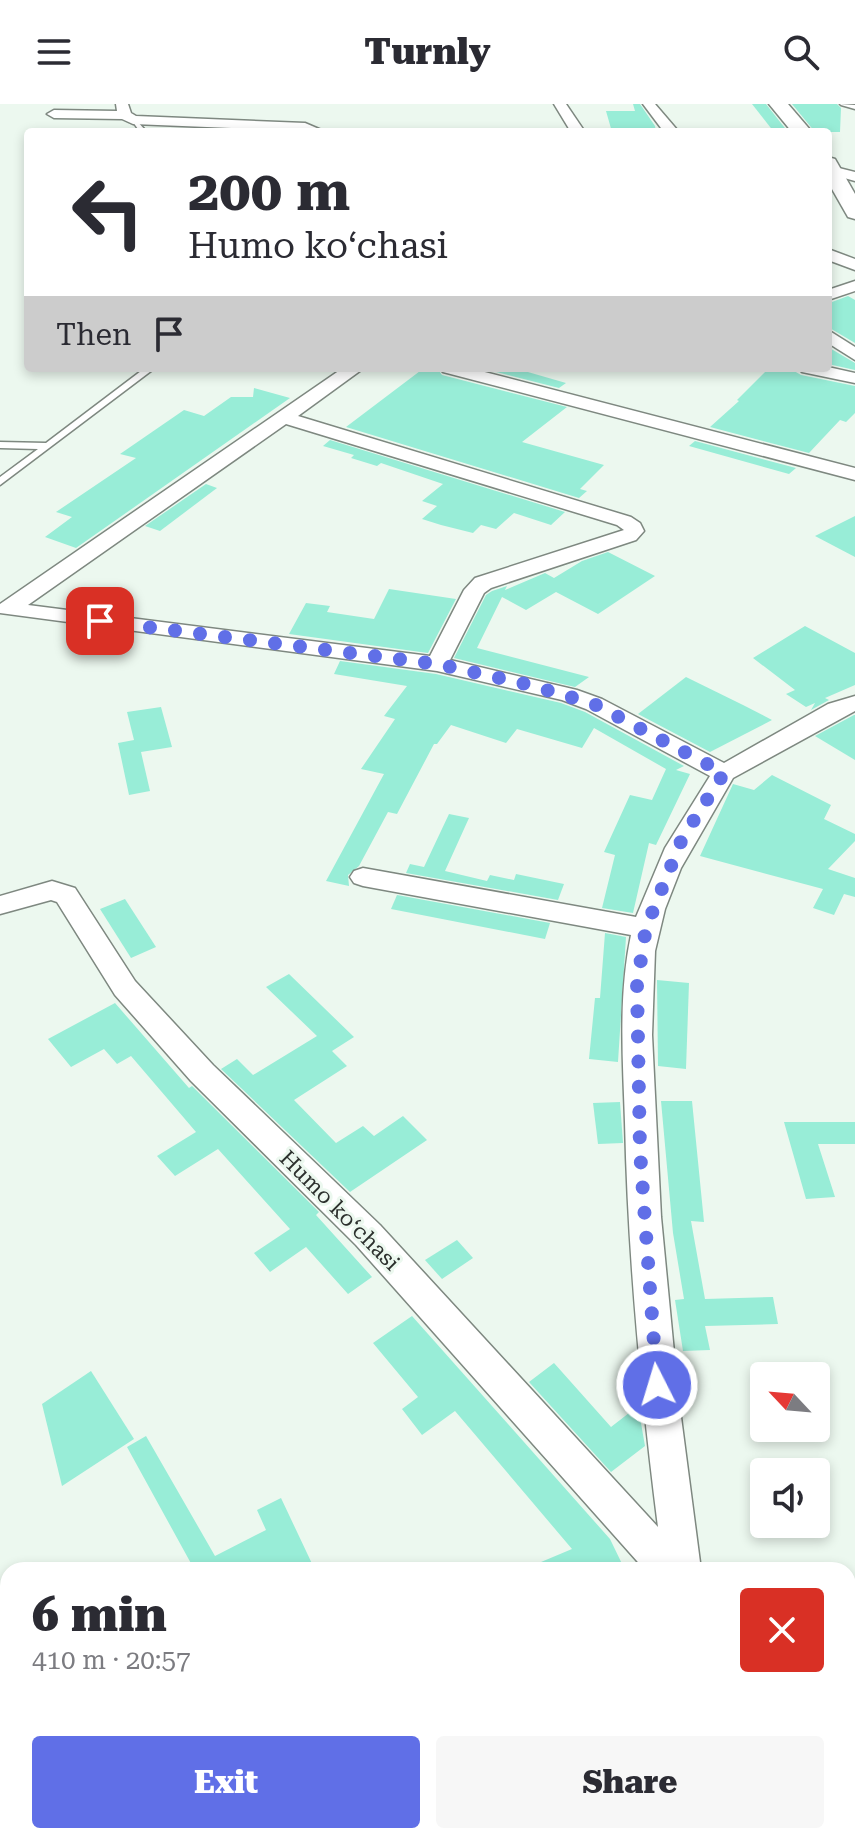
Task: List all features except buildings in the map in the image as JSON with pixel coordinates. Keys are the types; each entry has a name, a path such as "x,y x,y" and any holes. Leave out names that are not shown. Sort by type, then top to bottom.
{"street":[{"path":"560,104 575,128"},
{"path":"649,104 668,128"},
{"path":"778,104 799,128"},
{"path":"54,114 127,113 308,128"},
{"path":"832,167 855,177"},
{"path":"832,169 855,213"},
{"path":"832,256 855,265"},
{"path":"832,292 855,286"},
{"path":"832,338 855,355"},
{"path":"3,611 349,372"},
{"path":"464,372 855,474"},
{"path":"827,372 855,378"},
{"path":"285,418 624,521 633,527 634,531 629,536 483,583 475,590 437,664"},
{"path":"3,611 437,664 569,695 594,704 724,773"},
{"path":"681,1562 657,1385 640,1151 637,984 646,928 682,839 724,773 836,709 855,703"},
{"path":"363,877 646,928"},
{"name":"Humo koʻchasi","path":"0,905 52,890 66,895 125,988 202,1073 368,1235 664,1562"}],"lane":[{"path":"843,104 855,107"},
{"path":"127,113 140,128"},
{"path":"0,482 146,372"},
{"path":"0,445 48,446"}],"route":[{"path":"100,621 437,664 526,684 594,704 724,773 682,839 646,928 637,984 640,1151 657,1385"}]}
